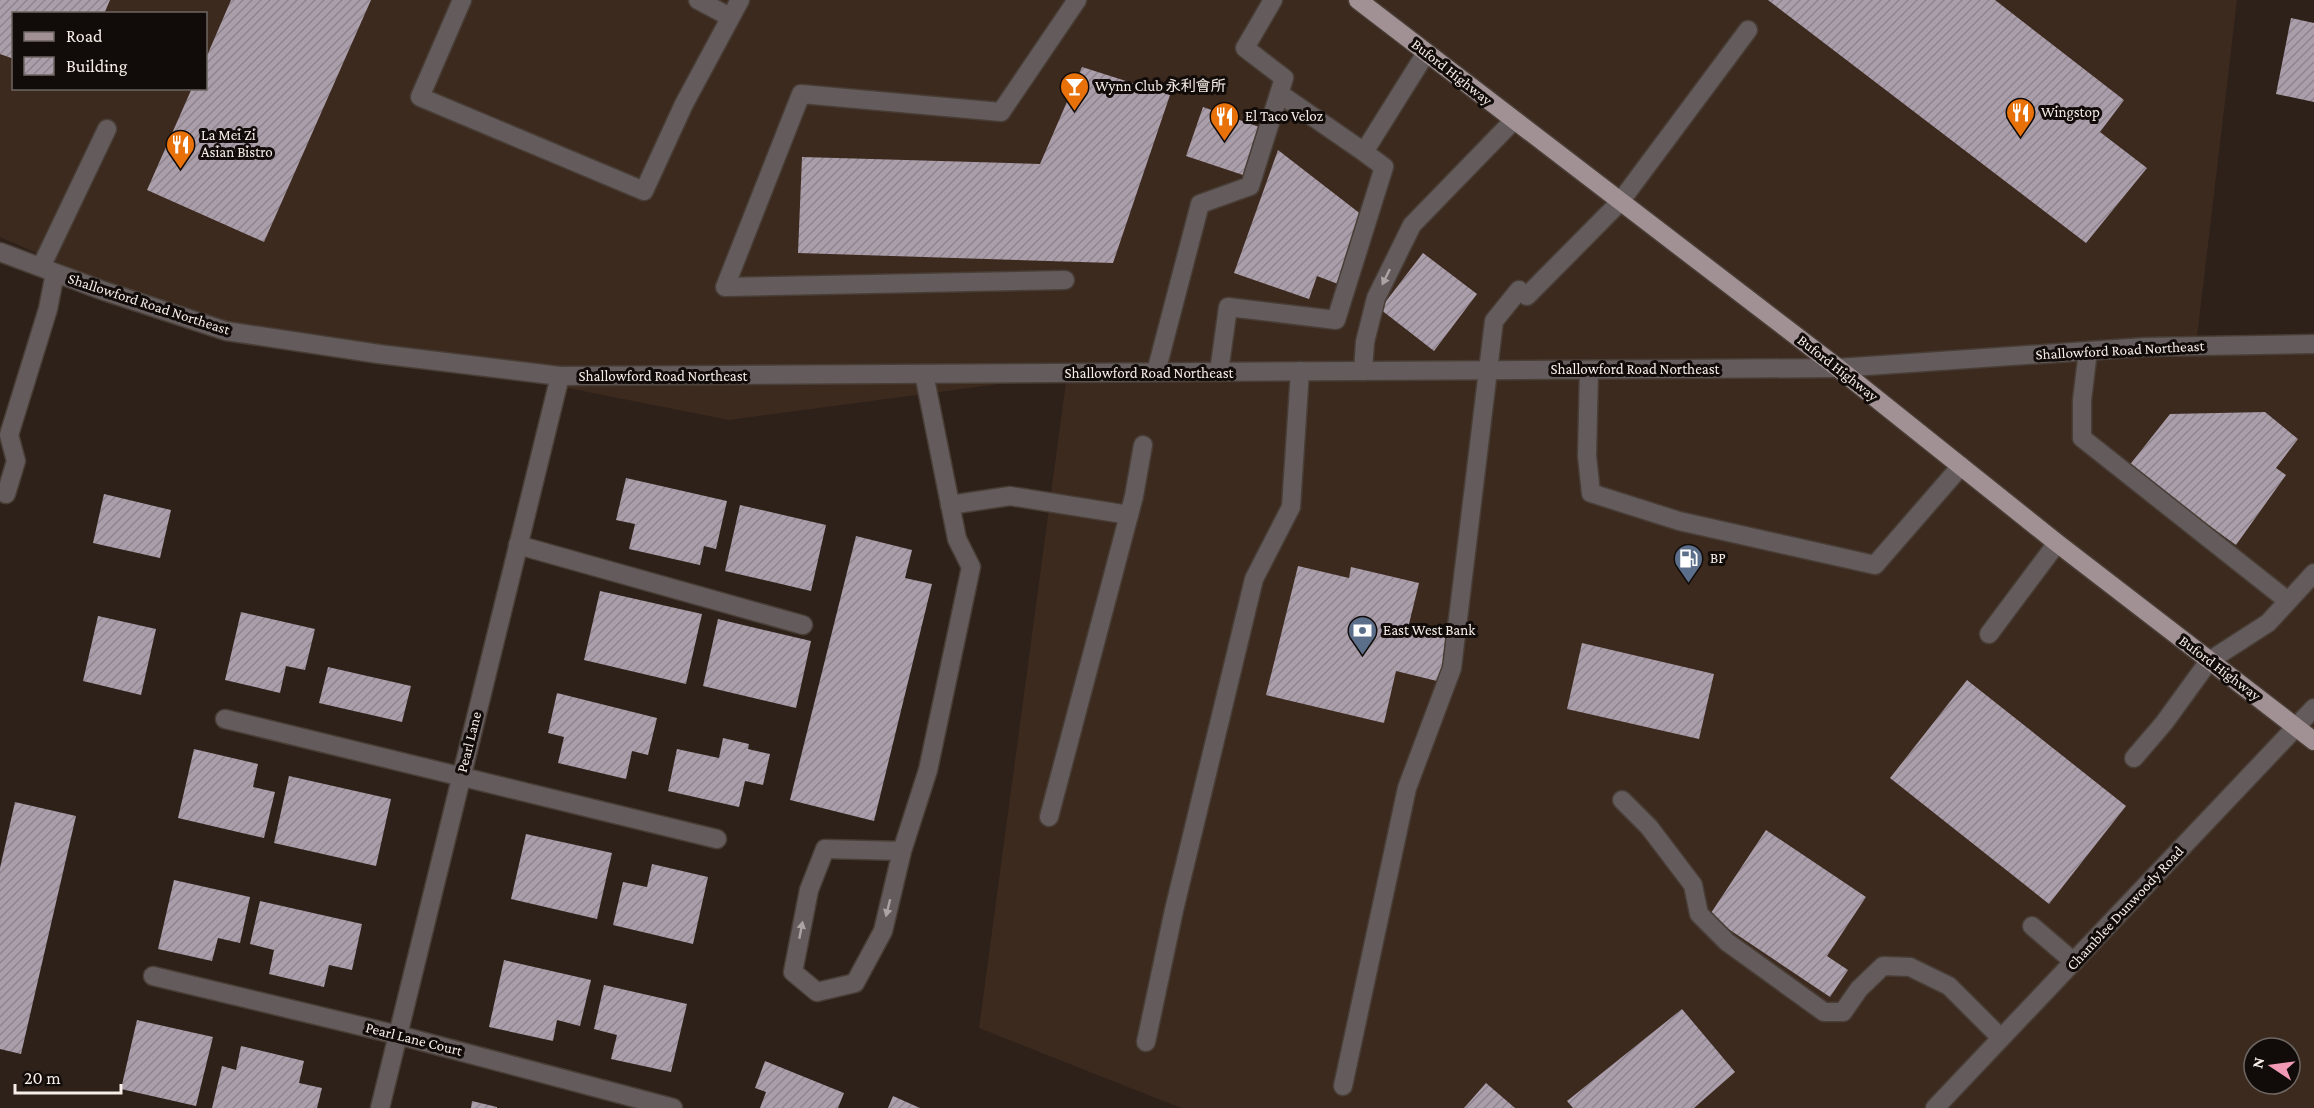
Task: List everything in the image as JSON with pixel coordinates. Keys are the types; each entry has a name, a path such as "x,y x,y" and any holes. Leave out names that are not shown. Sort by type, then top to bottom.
{"main road":[{"name":"Buford Highway","path":"1358,0 1838,368 2057,543 2314,741"}],"street":[{"path":"462,0 420,97 644,191 684,104 740,0"},
{"path":"698,0 730,17"},
{"path":"1065,280 725,287 801,94 1001,112 1077,0"},
{"path":"1156,372 1200,204 1250,186 1280,94 1284,78 1245,48 1273,0"},
{"path":"1343,1086 1407,788 1452,668 1494,321 1620,202 1748,30"},
{"path":"1364,152 1426,52"},
{"path":"1219,372 1228,307 1336,320 1384,167 1280,94"},
{"path":"1363,371 1365,342 1376,298 1412,225 1514,120"},
{"path":"6,494 16,461 9,435 48,309 48,270 107,129"},
{"name":"Shallowford Road Northeast","path":"0,252 104,291 226,331 379,354 560,376 1838,368 2145,347 2314,344"},
{"path":"2088,351 2082,400 2082,438 2288,602"},
{"path":"1589,370 1587,456 1591,493 1679,521 1875,565 1961,466"},
{"path":"1146,1042 1173,910 1254,579 1291,507 1300,371"},
{"path":"902,851 825,849 809,890 793,972 817,992 855,983 883,931 902,851 928,770 970,567 957,539 924,374"},
{"name":"Pearl Lane","path":"380,1108 560,376"},
{"path":"1049,817 1129,515 1143,445"},
{"path":"950,505 1010,496 1129,515"},
{"path":"1989,634 2057,543"},
{"path":"518,545 803,625"},
{"path":"2134,758 2164,723 2209,662 2268,623 2314,573"},
{"name":"Chamblee Dunwoody Road","path":"1935,1108 2314,708"},
{"path":"225,719 717,839"},
{"path":"1622,800 1649,827 1693,885 1699,914 1727,942 1824,1012 1843,1012 1858,989 1883,966 1910,967 1949,986 2001,1038"},
{"path":"2032,926 2074,962"},
{"name":"Pearl Lane Court","path":"153,976 398,1035 673,1108"}],"shaded area":[{"path":"0,0 2237,0 2195,354 2314,353 2314,1108 1181,1108 979,1028 1067,375 729,420 162,308 0,237"}],"building":[{"path":"0,0 110,0 105,12 12,12 12,58 0,54"},
{"path":"231,0 371,0 264,242 147,190 191,90 207,90 207,56"},
{"path":"1768,0 1995,0 2124,100 2100,132 2147,168 2086,243"},
{"path":"2291,18 2314,23 2314,102 2276,94"},
{"path":"1082,67 1170,95 1113,263 798,253 802,157 1040,164"},
{"name":"El Taco Veloz","path":"1203,107 1262,128 1246,176 1186,156"},
{"path":"1278,150 1362,215 1338,284 1317,276 1309,299 1234,273"},
{"path":"1423,253 1477,294 1434,351 1380,309"},
{"path":"2265,412 2298,439 2276,468 2286,475 2236,545 2128,467 2170,414"},
{"path":"626,478 727,501 716,549 704,546 700,565 629,549 635,524 616,520"},
{"path":"104,494 171,510 160,558 93,543"},
{"path":"740,505 826,525 811,591 725,571"},
{"path":"856,536 912,550 905,578 932,584 874,821 790,800"},
{"name":"East West Bank","path":"1298,566 1349,578 1351,567 1419,583 1408,628 1452,638 1441,682 1396,671 1384,723 1266,695"},
{"path":"600,591 702,614 686,684 584,660"},
{"path":"241,612 315,629 305,670 286,666 280,693 225,680"},
{"path":"98,616 156,629 141,695 83,681"},
{"path":"718,619 811,641 796,708 703,686"},
{"path":"1582,643 1714,674 1699,739 1567,709"},
{"path":"328,667 411,686 402,722 319,703"},
{"path":"1967,680 2126,806 2049,904 1890,778"},
{"path":"557,693 657,718 648,755 632,751 626,779 558,763 564,737 548,733"},
{"path":"723,738 749,744 748,749 770,754 763,785 745,781 739,807 668,791 677,749 719,758"},
{"path":"194,749 258,764 253,787 275,792 264,838 178,818"},
{"path":"289,776 391,799 376,866 274,843"},
{"path":"15,802 76,816 21,1054 0,1049 0,868"},
{"path":"1766,830 1866,897 1827,956 1848,970 1830,997 1709,916"},
{"path":"526,834 612,853 597,919 511,899"},
{"path":"652,864 708,877 693,944 613,925 623,882 647,887"},
{"path":"174,880 250,897 240,943 218,938 212,961 158,949"},
{"path":"260,901 362,924 352,970 329,965 324,987 269,974 274,950 250,944"},
{"path":"504,960 591,980 580,1026 557,1020 553,1041 489,1027"},
{"path":"604,985 687,1004 671,1072 611,1059 617,1035 594,1029"},
{"path":"1682,1009 1735,1072 1694,1108 1573,1108 1567,1101"},
{"path":"137,1020 213,1037 196,1106 121,1089"},
{"path":"241,1046 304,1061 299,1083 322,1088 317,1108 212,1108 222,1066 236,1070"},
{"path":"765,1061 844,1093 838,1108 760,1108 766,1092 755,1088"},
{"path":"1486,1083 1515,1108 1464,1108"},
{"path":"893,1096 920,1108 888,1108"},
{"path":"472,1101 497,1107 497,1108 471,1108"}],"place":[{"name":"Wynn Club 永利會所","path":"1074,112"},
{"name":"Wingstop","path":"2020,138"},
{"name":"El Taco Veloz","path":"1224,142"},
{"name":"La Mei Zi Asian Bistro","path":"180,170"},
{"name":"BP","path":"1689,584"},
{"name":"East West Bank","path":"1362,656"}]}
